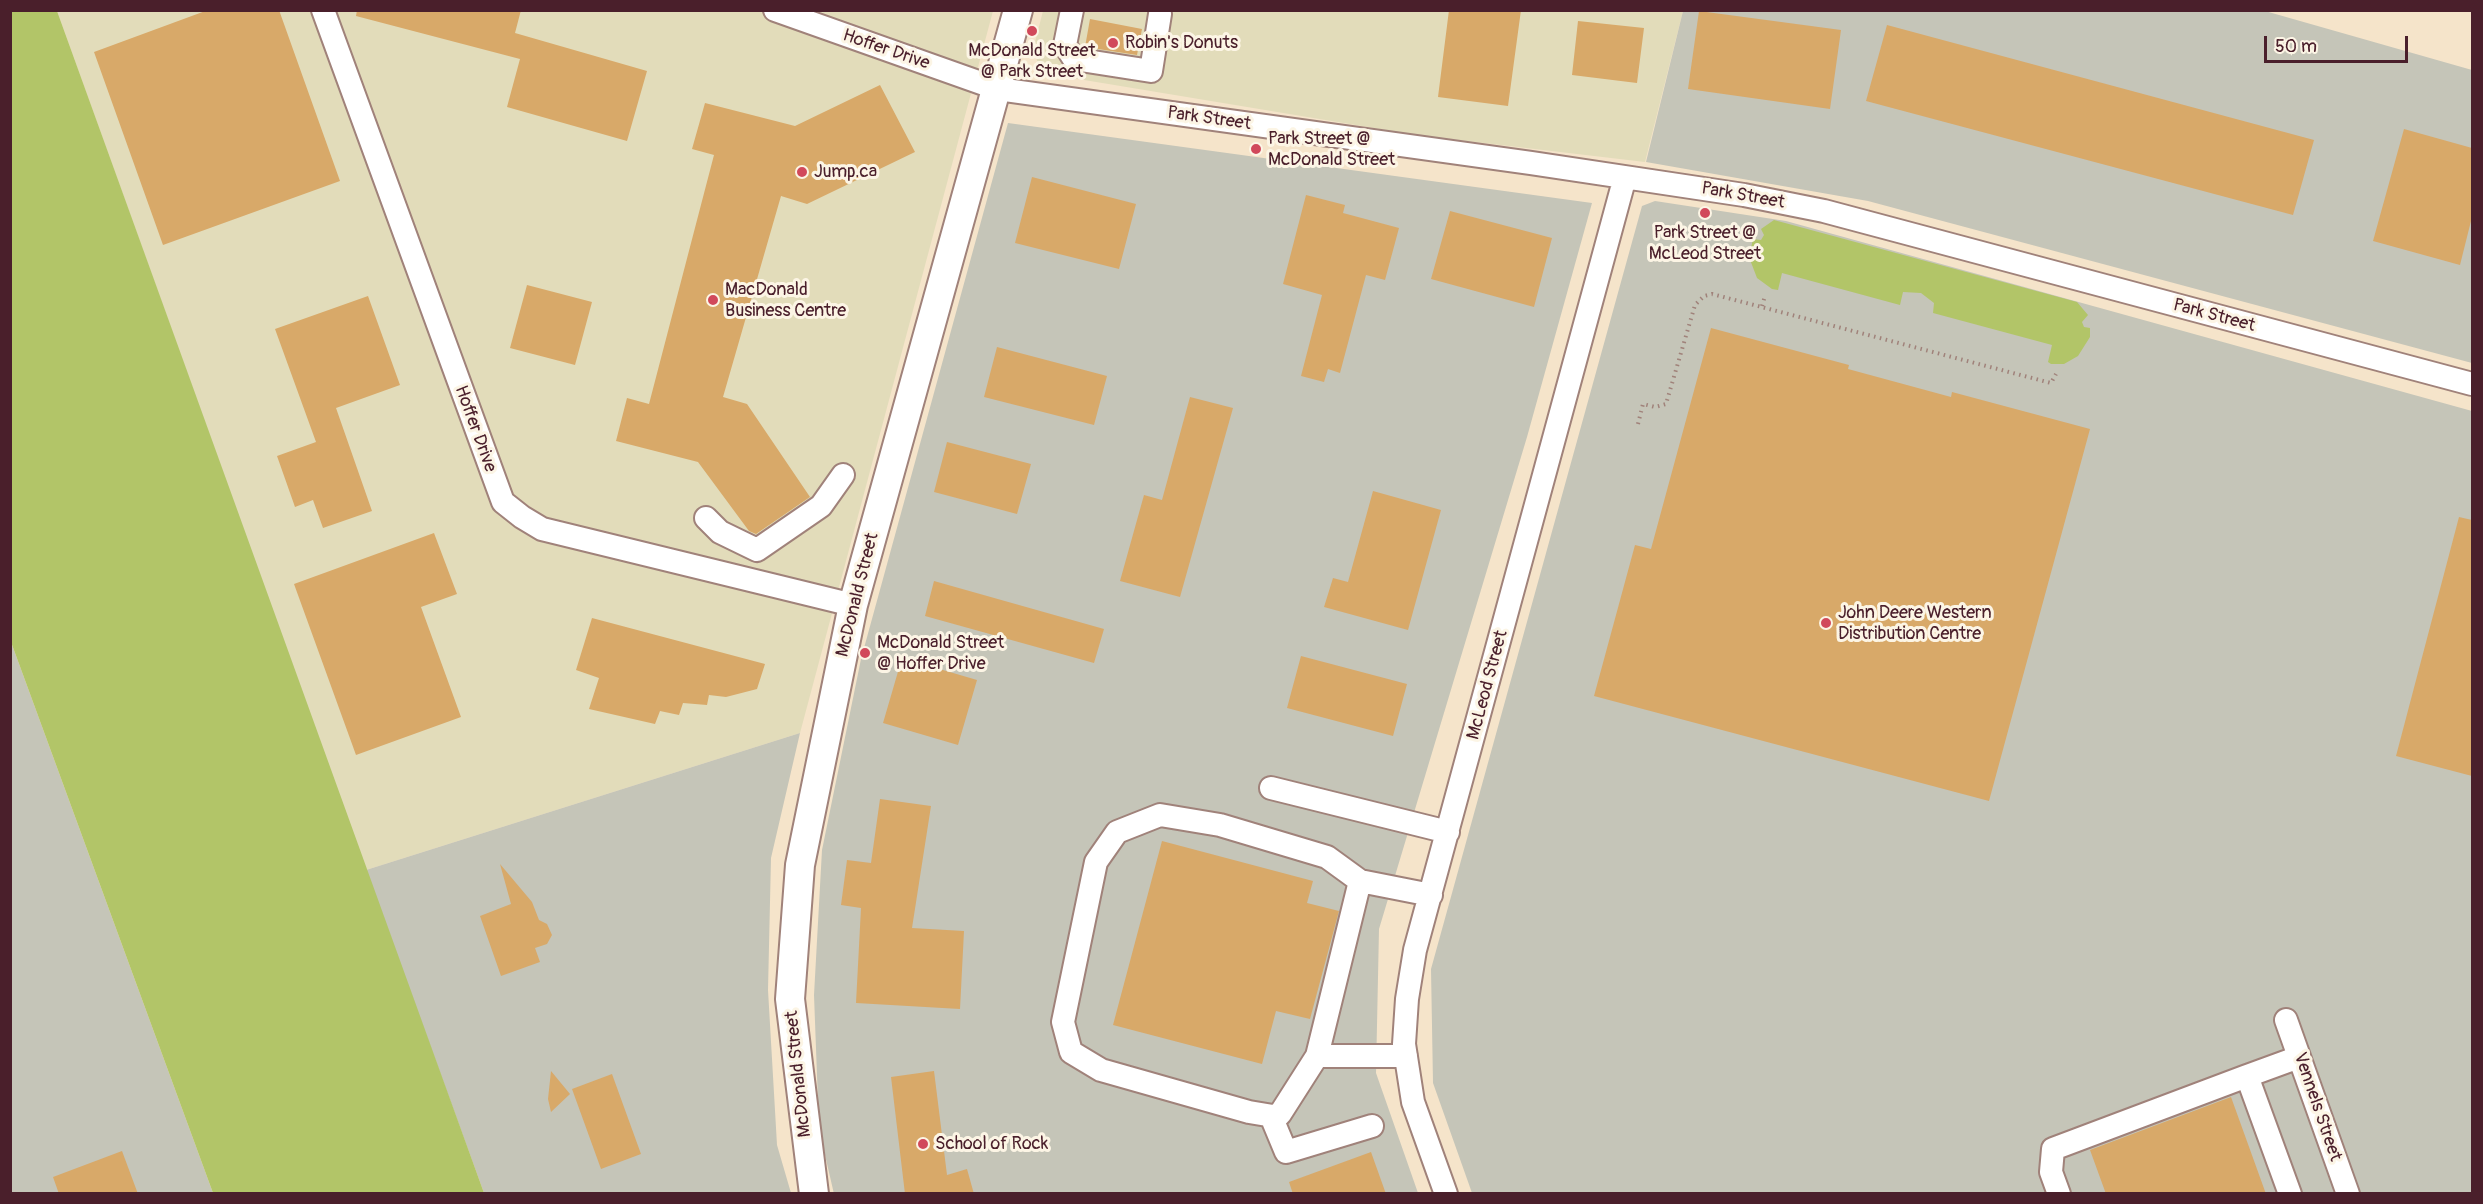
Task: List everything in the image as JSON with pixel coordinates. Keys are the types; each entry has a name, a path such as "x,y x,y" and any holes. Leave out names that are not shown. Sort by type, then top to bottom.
{"main road":[{"name":"McDonald Street","path":"814,1194 790,999 800,865 853,605 998,89 1018,10"}],"street":[{"name":"Hoffer Drive","path":"323,10 503,501 542,529 853,605"},
{"name":"Hoffer Drive","path":"775,10 998,89"},
{"path":"1072,10 1065,45 1074,59 1151,71 1160,14"},
{"name":"Park Street","path":"998,89 1625,177 1824,211 2472,384"},
{"name":"McLeod Street","path":"1446,1194 1413,1102 1404,1044 1407,999 1415,950 1625,177"},
{"path":"706,519 720,532 757,550 821,506 843,475"},
{"path":"1271,788 1448,832"},
{"path":"1360,881 1317,1056 1280,1114 1271,1116 1249,1112 1101,1070 1071,1052 1062,1022 1096,862 1117,832 1160,815 1220,825 1327,857 1360,881 1431,895"},
{"name":"Vennels Street","path":"2286,1020 2348,1194"},
{"path":"1317,1056 1406,1056"},
{"path":"2059,1194 2051,1172 2053,1149 2300,1057"},
{"path":"2247,1076 2290,1194"},
{"path":"1271,1116 1286,1152 1372,1126"}],"path":[{"path":"1638,424 1642,404 1661,406 1670,396 1695,305 1701,298 1712,294 2051,383 2056,374"},
{"path":"1762,306 1765,296"}],"shaded area":[{"path":"57,11 993,11 800,733 366,870"},
{"path":"1043,11 1683,11 1645,162 1416,135 1042,73 1033,50"},
{"path":"1683,11 2265,11 2472,70 2472,363 1868,201 1646,162"},
{"path":"1008,123 1592,203 1527,437 1379,929 1376,1073 1418,1193 834,1194 819,1129 814,995 822,850 861,659"},
{"path":"1655,201 1786,221 2472,411 2472,1193 1472,1193 1433,1083 1431,969 1642,206"},
{"path":"11,642 213,1193 11,1193"},
{"path":"800,733 771,858 768,990 777,1145 791,1193 484,1193 366,870"}],"green space":[{"path":"11,10 57,11 484,1193 213,1193 11,642"},
{"path":"1774,220 2077,302 2088,315 2082,322 2084,327 2090,328 2090,337 2078,356 2064,364 2051,364 2048,362 2052,345 1933,313 1934,303 1921,293 1903,292 1900,305 1782,273 1778,290 1772,289 1757,278 1749,257 1753,239 1761,240 1764,235 1761,229"}],"building":[{"path":"208,10 279,10 340,181 163,245 94,52"},
{"path":"357,10 521,10 515,33 647,71 627,141 507,107 520,59 356,16"},
{"path":"1449,10 1521,10 1508,106 1438,97"},
{"path":"1699,11 1841,30 1830,109 1688,89"},
{"name":"Robin's Donuts","path":"1090,19 1142,29 1137,55 1085,47"},
{"path":"1578,21 1644,28 1637,83 1572,75"},
{"path":"1887,25 2314,140 2293,215 1866,101"},
{"name":"MacDonald Business Centre","path":"880,85 915,152 807,204 781,196 723,397 747,404 810,497 756,534 749,531 698,462 616,441 627,398 649,404 714,155 692,149 705,103 795,126"},
{"path":"2404,129 2472,148 2472,217 2460,265 2373,241"},
{"path":"1032,177 1136,204 1119,269 1015,243"},
{"path":"1306,195 1345,205 1343,213 1399,228 1385,280 1366,275 1340,373 1328,369 1324,382 1301,376 1322,295 1283,284"},
{"path":"1450,211 1552,238 1534,307 1431,279"},
{"path":"527,285 592,302 575,365 510,348"},
{"path":"368,296 400,385 336,408 372,511 323,528 313,500 295,507 277,456 316,442 275,329"},
{"name":"John Deere Western Distribution Centre","path":"1711,328 1849,365 1848,369 1951,397 1952,392 2090,429 1989,801 1594,696 1635,545 1651,549"},
{"path":"997,347 1107,376 1094,425 984,397"},
{"path":"1190,397 1233,408 1180,597 1120,581 1144,495 1162,500"},
{"path":"947,442 1031,464 1017,514 934,492"},
{"path":"1373,491 1441,510 1408,630 1324,607 1333,578 1348,582"},
{"path":"2459,517 2472,520 2472,776 2396,756"},
{"path":"434,533 457,594 421,607 461,717 356,755 294,584"},
{"path":"934,581 1104,629 1094,663 925,616"},
{"path":"592,618 765,664 757,689 726,697 709,695 707,705 683,703 679,715 660,711 655,724 589,709 599,678 576,670"},
{"path":"1301,656 1407,684 1393,736 1287,708"},
{"path":"902,658 977,680 958,745 883,723"},
{"path":"880,799 931,806 912,928 964,931 960,1009 856,1003 861,908 841,905 847,860 871,863"},
{"path":"1162,841 1313,881 1307,903 1339,911 1310,1019 1276,1011 1262,1064 1113,1025"},
{"path":"500,864 532,902 539,920 547,924 552,935 547,944 535,948 540,962 501,976 480,916 511,904"},
{"path":"551,1071 570,1094 551,1112 548,1099"},
{"path":"934,1071 947,1175 967,1169 974,1194 905,1194 891,1077"},
{"path":"612,1074 641,1154 601,1169 572,1089"},
{"path":"2231,1097 2266,1194 2106,1194 2090,1150"},
{"path":"122,1151 138,1194 59,1194 53,1177"},
{"path":"1371,1152 1386,1194 1293,1194 1289,1182"}],"place":[{"name":"McDonald Street @ Park Street","path":"1032,31"},
{"name":"Robin's Donuts","path":"1113,43"},
{"name":"Park Street @ McDonald Street","path":"1256,149"},
{"name":"Jump.ca","path":"802,172"},
{"name":"Park Street @ McLeod Street","path":"1705,213"},
{"name":"MacDonald Business Centre","path":"713,300"},
{"name":"John Deere Western Distribution Centre","path":"1826,623"},
{"name":"McDonald Street @ Hoffer Drive","path":"865,653"},
{"name":"School of Rock","path":"923,1144"}]}
